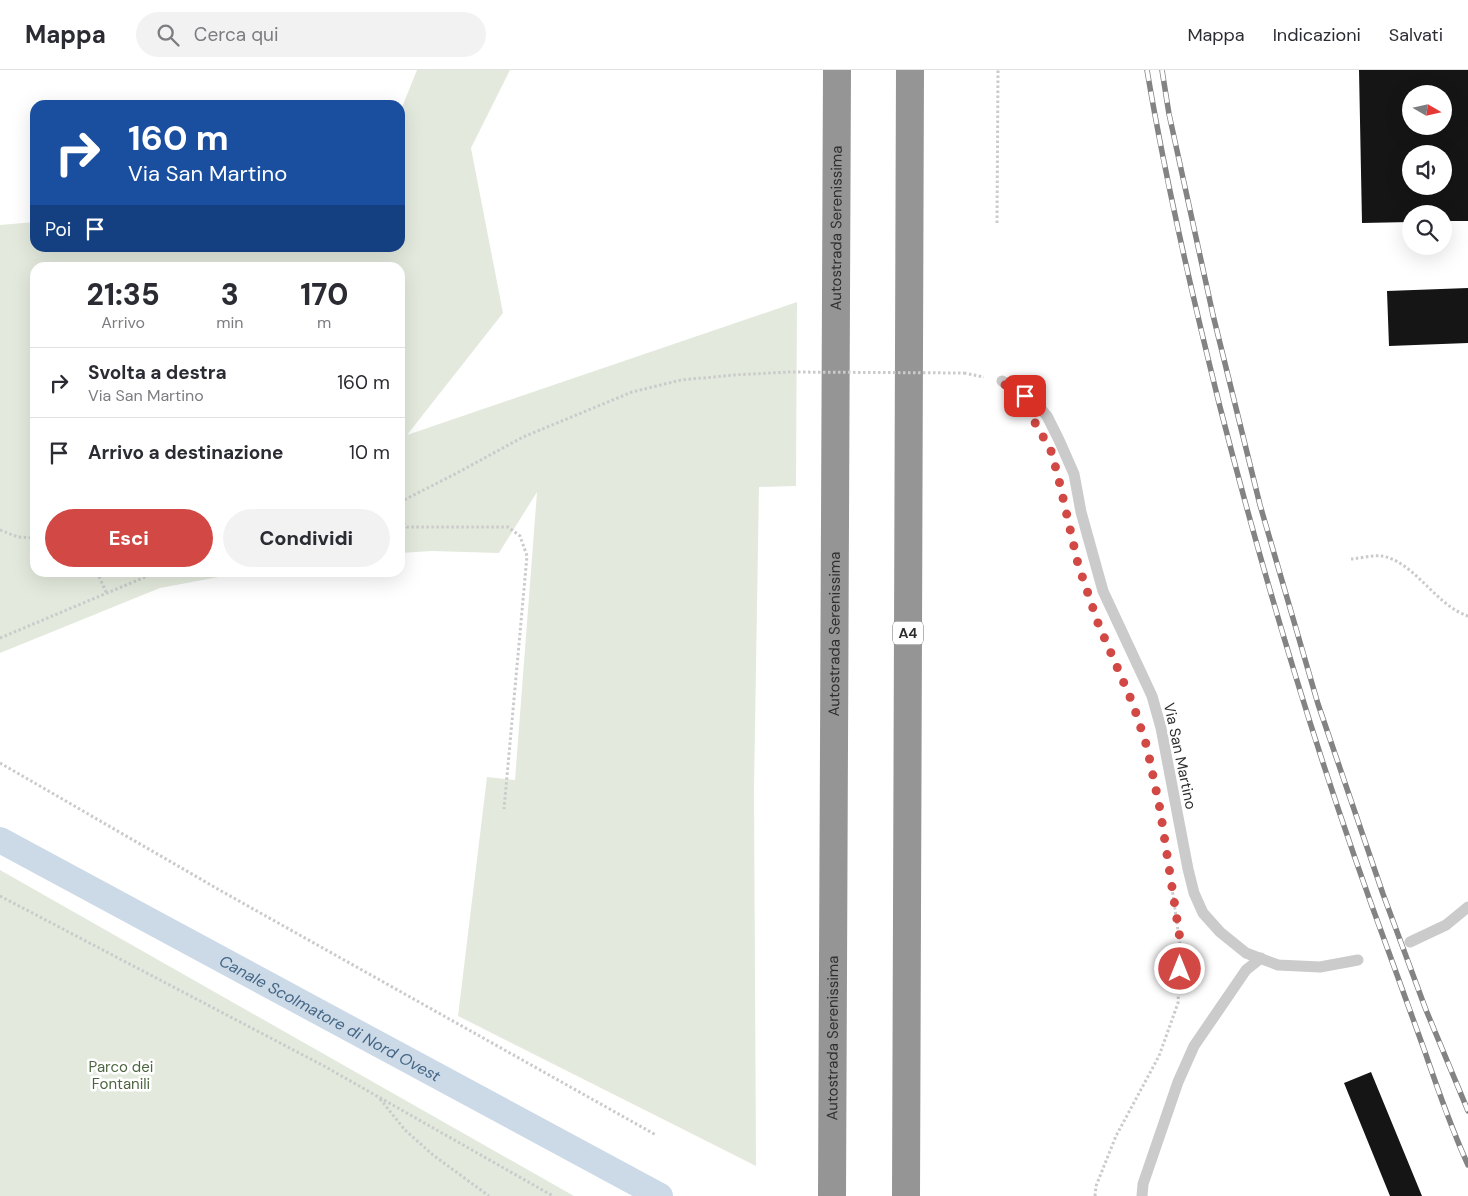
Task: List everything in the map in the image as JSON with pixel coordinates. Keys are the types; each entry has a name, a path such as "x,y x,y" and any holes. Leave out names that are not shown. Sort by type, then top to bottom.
{"highway":[{"name":"Autostrada Serenissima","path":"832,1196 837,70"},
{"name":"A4","path":"906,1196 910,70"}],"lane":[{"name":"Via San Martino","path":"1002,381 1034,401 1047,416 1060,440 1074,474 1081,512 1103,591 1152,696 1161,728 1194,893 1203,913 1220,932 1246,952 1278,965 1320,967 1358,960"},
{"path":"1410,942 1446,925 1468,906"},
{"path":"1142,1196 1142,1184 1171,1101 1194,1046 1246,970 1261,958"}],"path":[{"path":"997,223 998,70"},
{"path":"405,500 457,474 523,437 632,392 681,380 734,374 788,372 964,373"},
{"path":"405,525 407,527 442,528 508,527 520,536 527,556 504,809"},
{"path":"0,530 18,537 30,538"},
{"path":"1351,559 1381,556 1396,561 1424,583 1450,608 1468,616"},
{"path":"99,577 106,592"},
{"path":"0,638 144,577"},
{"path":"0,763 223,892 656,1135"},
{"path":"1095,1196 1096,1186 1116,1136 1159,1056 1178,1003 1182,952 1171,885"},
{"path":"0,896 324,1066 554,1196"},
{"path":"378,1097 405,1130 433,1155 488,1196"}],"green space":[{"path":"417,70 510,70 471,148 503,313 407,435 797,302 796,486 759,487 754,789 756,1166 458,1016 487,777 515,780 537,492 499,553 432,551 405,553 405,262 30,262 30,577 219,577 160,588 0,653 0,225 30,222 30,252 405,252 405,100"},
{"name":"Parco dei Fontanili","path":"0,870 574,1196 0,1196"}],"building":[{"path":"1359,70 1468,70 1468,221 1452,221 1452,205 1402,205 1402,222 1362,223"},
{"path":"1468,288 1468,343 1389,346 1387,291"},
{"path":"1371,1072 1422,1196 1390,1196 1344,1083"}],"waterway":[{"name":"Canale Scolmatore di Nord Ovest","path":"0,840 660,1196"}],"railway":[{"path":"1147,70 1171,197 1199,323 1238,476 1276,612 1318,748 1364,883 1445,1109 1468,1165"},
{"path":"1162,70 1169,114 1213,315 1260,505 1318,704 1383,894 1426,1010 1468,1111"}],"route":[{"path":"1025,396 1002,381 1036,424 1051,451 1078,564 1098,623 1133,704 1147,747 1160,809 1182,952 1180,969"}]}
